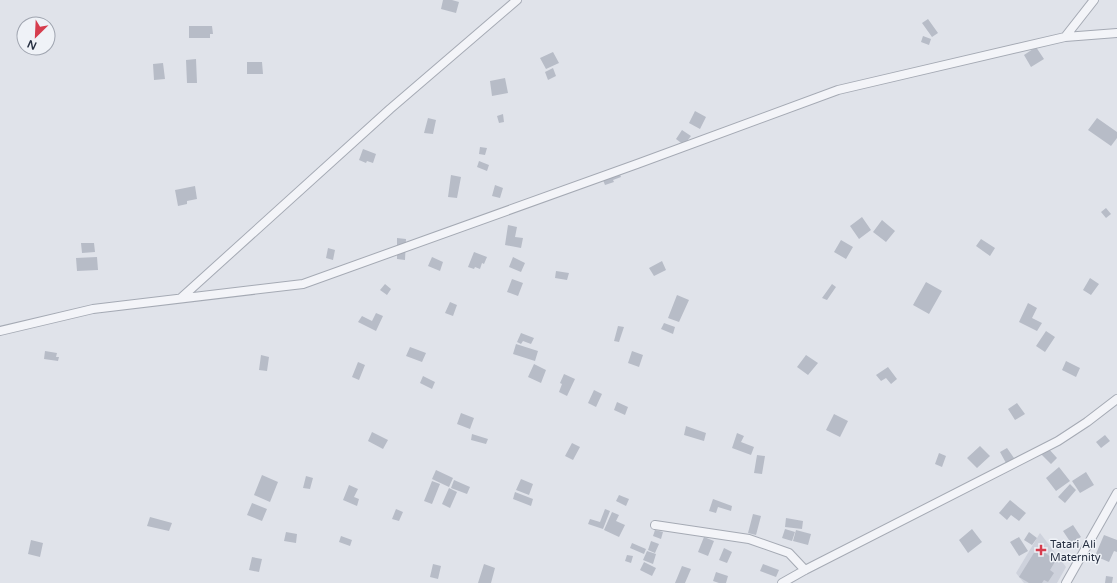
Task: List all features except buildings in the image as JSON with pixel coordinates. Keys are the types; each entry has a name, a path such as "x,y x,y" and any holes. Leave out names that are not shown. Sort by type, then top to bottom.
{"street":[{"path":"181,298 390,109 517,0"},
{"path":"1065,37 1094,0"},
{"path":"0,331 93,309 303,284 838,90 1065,37 1117,33"},
{"path":"782,583 1058,441 1087,422 1117,399"},
{"path":"1066,583 1117,494"},
{"path":"655,525 749,539 789,553 805,570"}],"shaded area":[{"name":"Tatari Ali Maternity","path":"1040,533 1066,567 1057,583 1024,583 1016,573"}],"place":[{"name":"Tatari Ali Maternity","path":"1041,550"}]}
